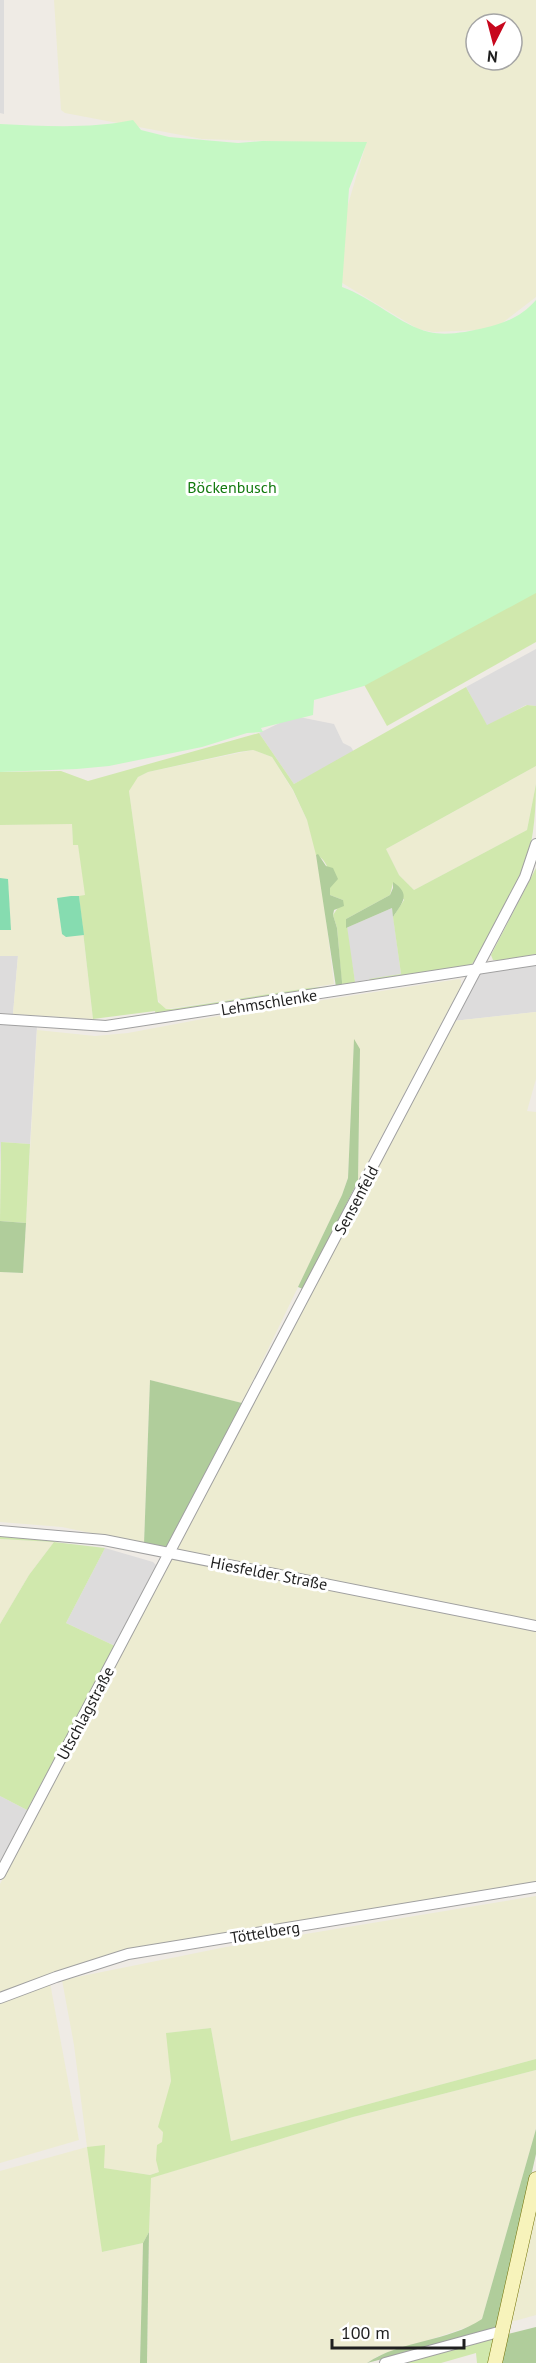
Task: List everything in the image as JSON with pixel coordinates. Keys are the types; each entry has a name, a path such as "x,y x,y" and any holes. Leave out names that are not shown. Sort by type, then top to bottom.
{"main road":[{"path":"495,2363 536,2179"}],"street":[{"name":"Sensenfeld","path":"171,1553 525,877 536,844"},
{"name":"Lehmschlenke","path":"0,1019 106,1026 536,960"},
{"name":"Hiesfelder Straße","path":"0,1531 104,1540 536,1626"},
{"name":"Utschlagstraße","path":"0,1874 171,1553"},
{"name":"Töttelberg","path":"0,1998 128,1954 536,1887"},
{"path":"385,2363 502,2331"}],"shaded area":[{"path":"0,0 4,0 4,114 0,113"},
{"path":"536,649 536,706 526,705 487,726 466,687"},
{"path":"294,716 334,724 343,743 351,747 354,752 294,784 259,733"},
{"path":"392,908 401,974 355,982 346,928"},
{"path":"18,955 13,1014 0,1013 0,956"},
{"path":"536,963 536,1012 453,1021 479,971"},
{"path":"0,1023 37,1026 30,1144 1,1142 0,1166"},
{"path":"105,1548 153,1562 156,1565 115,1646 66,1623"},
{"path":"0,1796 27,1810 0,1861"}],"green space":[{"path":"54,0 536,0 536,297 501,324 479,330 433,332 418,329 334,278 346,211 366,144 202,139 65,113 61,110"},
{"name":"Böckenbusch","path":"133,120 141,130 169,137 238,143 262,141 367,142 349,189 342,287 418,329 442,334 471,331 499,324 518,315 536,300 536,593 364,686 314,700 313,715 261,728 263,732 247,733 202,747 109,766 0,772 0,124 84,126"},
{"path":"536,591 536,642 387,726 362,681"},
{"path":"466,687 487,725 527,705 536,706 536,766 386,849 399,875 414,890 527,830 536,784 534,822 527,859 505,908 479,956 469,967 373,983 369,979 401,974 393,917 404,900 393,883 390,895 346,919 355,982 342,985 337,928 333,915 343,900 330,895 330,878 327,867 325,862 316,855 307,820 293,790 272,757 253,750 148,772 138,777 129,791 158,1002 166,1009 172,1009 334,986 156,1016 155,1011 93,1019 79,896 85,895 78,845 73,845 72,824 0,825 0,772 61,771 88,781 259,733 294,784"},
{"path":"253,750 272,757 293,791 307,820 314,842 322,887 334,984 166,1009 161,1006 157,997 130,785 138,777 148,772"},
{"path":"536,766 536,784 527,830 414,890 399,875 386,849"},
{"path":"72,823 73,844 78,844 86,896 79,897 93,1019 13,1014 18,956 0,956 0,825"},
{"path":"318,854 326,866 333,868 338,879 330,888 330,895 343,900 344,906 334,910 333,915 337,928 342,982 342,985 336,987 316,855"},
{"path":"536,868 536,954 507,960 493,960 491,955"},
{"path":"0,878 8,879 11,930 0,930"},
{"path":"393,882 402,890 404,898 393,917 392,908 346,928 346,919 390,895"},
{"path":"79,896 84,935 66,937 62,934 57,898"},
{"path":"459,979 461,986 358,1181 360,1049 354,1041 348,1178 342,1195 242,1403 150,1380 144,1544 62,1527 0,1522 0,1272 23,1273 37,1030 95,1036 128,1033 213,1017"},
{"path":"536,1012 536,1079 527,1111 536,1112 536,1622 174,1550 453,1021"},
{"path":"354,1039 360,1049 358,1181 303,1289 298,1287 348,1178"},
{"path":"1,1142 30,1144 26,1223 0,1221"},
{"path":"0,1221 26,1223 23,1273 0,1272"},
{"path":"150,1380 246,1404 171,1549 144,1544"},
{"path":"0,1533 54,1537 54,1542 0,1539"},
{"path":"0,1539 54,1542 29,1575 0,1624"},
{"path":"54,1542 105,1548 66,1623 115,1646 27,1810 0,1796 0,1624 29,1575"},
{"path":"172,1556 536,1630 536,1883 128,1950 0,1993 0,1884"},
{"path":"536,1896 536,2059 231,2141 211,2028 167,2033 171,2081 159,2172 150,2175 103,2168 92,2146 102,2252 143,2243 140,2363 0,2363 0,2171 87,2147 74,2045 62,1980 226,1947"},
{"path":"50,1983 79,2140 0,2163 0,2002"},
{"path":"211,2028 231,2141 536,2059 536,2070 353,2117 151,2178 149,2232 143,2243 102,2252 87,2147 105,2145 104,2168 150,2175 159,2172 156,2160 157,2145 162,2142 163,2132 158,2127 171,2081 166,2033"},
{"path":"536,2070 536,2129 482,2319 473,2325 378,2356 367,2363 147,2363 150,2178 353,2117"},
{"path":"536,2129 536,2154 497,2326 488,2332 367,2363 380,2355 469,2327 482,2319"},
{"path":"536,2211 536,2315 511,2322"},
{"path":"149,2232 147,2363 140,2363 143,2243"},
{"path":"536,2327 536,2363 502,2363 508,2334"},
{"path":"495,2338 490,2363 477,2363 476,2353 441,2363 392,2363"}]}
